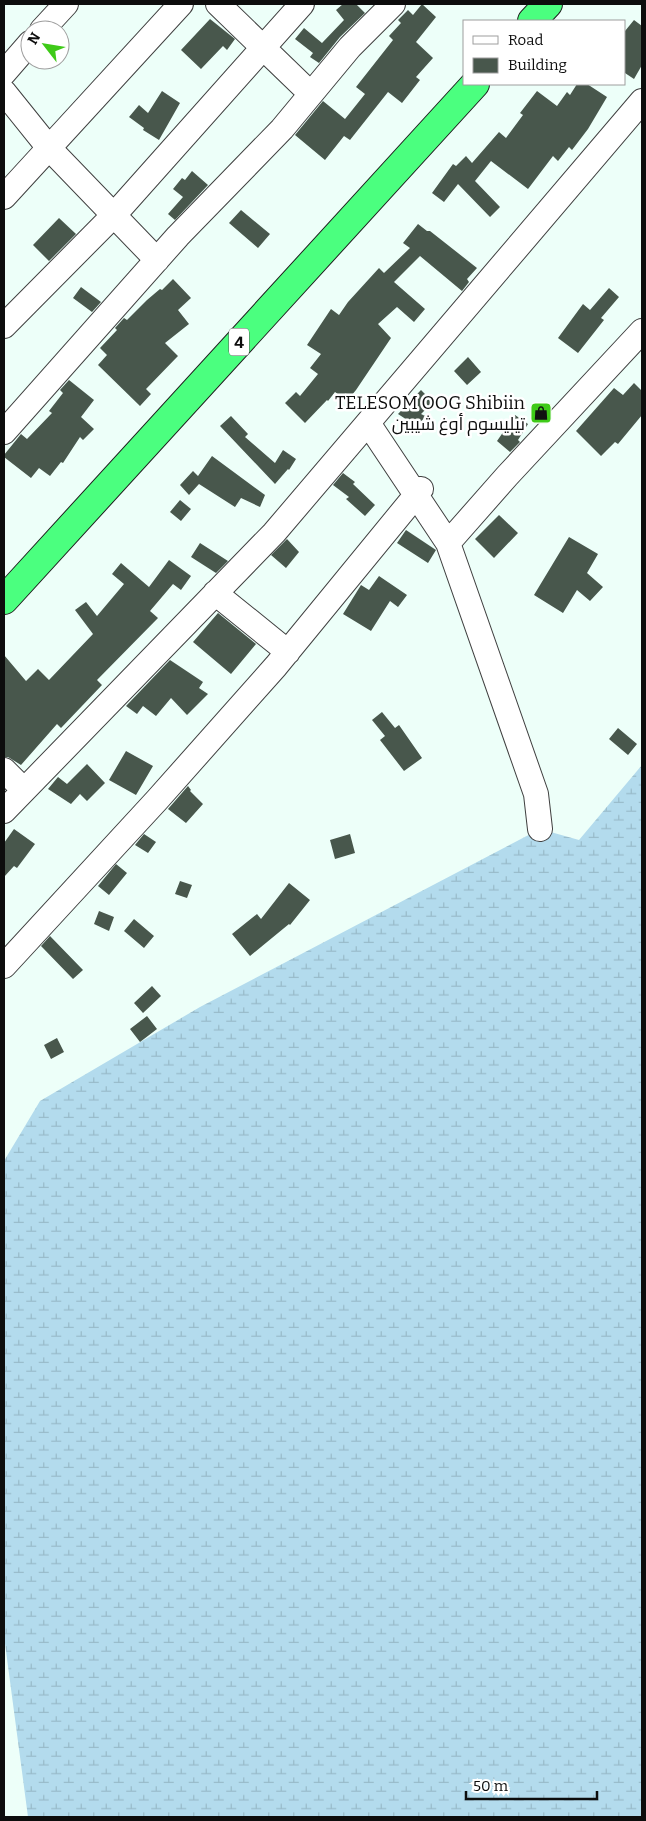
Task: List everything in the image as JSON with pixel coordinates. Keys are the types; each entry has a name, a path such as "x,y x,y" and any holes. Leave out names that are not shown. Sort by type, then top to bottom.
{"highway":[{"path":"533,20 548,4"},
{"name":"4","path":"4,600 474,85"}],"street":[{"path":"51,20 66,4"},
{"path":"4,197 181,4"},
{"path":"218,4 311,94"},
{"path":"4,326 114,215 302,4"},
{"path":"4,432 157,260 282,128 350,47 393,4"},
{"path":"4,73 20,55"},
{"path":"4,92 49,148 157,260"},
{"path":"4,811 274,533 642,101"},
{"path":"448,543 507,476 642,331"},
{"path":"368,423 418,492 448,543 536,794 540,829"},
{"path":"4,966 157,800 288,652 418,492"},
{"path":"215,594 288,652"},
{"path":"4,770 24,790"}],"green space":[{"path":"642,765 642,1817 28,1817 4,1636 4,1161 40,1101 200,1007 540,829 579,840"}],"building":[{"path":"343,4 356,4 365,13 340,37 319,63 310,57 313,53 295,39 304,28 322,43 344,20 336,10"},
{"path":"422,4 436,17 416,42 433,58 416,77 420,80 402,103 388,92 350,140 344,136 325,160 295,135 323,101 345,119 365,94 356,87 393,40 389,36 401,23 398,20 408,10 413,15"},
{"path":"210,19 235,39 227,50 223,46 201,69 181,50"},
{"path":"634,20 642,26 642,65 634,79 626,74 626,30"},
{"path":"576,85 589,85 607,97 588,129 572,150 569,147 558,161 553,156 528,189 491,161 475,181 500,207 490,217 458,184 444,202 432,193 453,164 456,166 466,156 472,163 499,132 506,138 523,115 520,113 537,91 557,106 567,92 570,95"},
{"path":"162,91 180,103 159,140 143,130 144,128 129,117 139,105 148,113"},
{"path":"192,171 208,185 175,220 168,214 183,197 173,189 182,178 185,180"},
{"path":"241,210 270,234 258,248 229,223"},
{"path":"59,218 76,234 49,261 33,245"},
{"path":"418,224 427,231 430,231 477,268 467,279 469,282 462,291 420,256 394,282 425,309 414,322 397,307 378,324 391,338 356,390 347,401 335,392 305,423 285,403 296,392 300,396 318,374 310,368 321,354 307,345 331,309 339,315 348,302 379,268 384,273 410,248 403,243"},
{"path":"173,279 191,298 178,310 189,324 165,343 178,356 146,389 151,394 140,406 98,365 107,355 100,348 117,330 115,328 124,318 127,320 147,300 160,289 162,290"},
{"path":"81,287 101,302 92,312 73,298"},
{"path":"609,288 619,297 601,318 604,320 578,353 558,338 583,304 590,310"},
{"path":"468,357 481,372 467,385 454,371"},
{"path":"69,380 94,400 81,417 94,429 83,440 80,437 63,463 61,462 50,476 39,468 31,478 4,457 4,455 21,434 27,439 52,413 49,411 63,393 60,390"},
{"path":"634,383 642,391 642,415 618,444 615,442 601,456 576,431 614,388 623,395"},
{"path":"421,390 433,402 421,414 425,416 418,427 398,414"},
{"path":"515,415 528,424 518,440 520,442 510,452 497,441"},
{"path":"231,416 248,434 245,437 275,463 283,450 296,459 289,470 275,484 220,426"},
{"path":"212,456 265,495 260,507 241,498 235,507 199,484 189,495 180,485 193,471 198,476"},
{"path":"343,473 355,482 353,484 375,505 365,516 346,499 349,497 333,485"},
{"path":"180,500 191,509 181,521 170,512"},
{"path":"499,515 518,533 494,558 475,539"},
{"path":"406,530 436,550 428,563 397,543"},
{"path":"569,537 598,554 587,573 603,587 590,601 577,590 563,613 534,595"},
{"path":"287,539 299,552 286,568 271,555"},
{"path":"200,543 228,561 216,573 191,557"},
{"path":"169,560 191,576 181,590 173,584 150,611 158,618 97,680 102,685 61,728 57,724 21,765 8,757 4,757 4,655 26,681 38,669 49,680 93,634 75,610 86,602 97,616 124,584 112,574 121,563 149,587"},
{"path":"379,576 407,595 398,607 390,601 371,631 343,614 361,585 369,590"},
{"path":"218,613 256,644 231,674 193,642"},
{"path":"170,660 203,682 199,688 208,694 187,715 171,698 156,716 143,706 137,714 126,706"},
{"path":"382,712 395,728 399,725 422,758 404,771 380,740 385,736 372,720"},
{"path":"618,728 637,744 628,755 609,739"},
{"path":"126,751 153,766 136,795 109,780"},
{"path":"87,764 105,783 87,801 80,794 71,804 48,789 58,777 67,784"},
{"path":"188,786 190,791 203,804 186,823 168,809"},
{"path":"14,829 35,844 17,868 14,866 4,877 4,843"},
{"path":"144,834 156,842 148,853 135,845"},
{"path":"350,834 355,853 335,859 330,840"},
{"path":"116,864 127,873 109,895 98,886"},
{"path":"180,881 192,885 187,898 175,894"},
{"path":"289,883 310,900 290,925 250,956 232,934 257,914 261,919"},
{"path":"99,911 114,917 109,931 94,924"},
{"path":"134,919 154,936 144,948 124,931"},
{"path":"50,936 83,970 73,979 41,946"},
{"path":"152,986 161,996 143,1013 134,1003"},
{"path":"147,1016 157,1029 140,1042 130,1029"},
{"path":"57,1038 64,1052 51,1059 44,1045"}],"place":[{"name":"TELESOM OOG Shibiin تيليسوم أوغ شيبين","path":"541,413"}]}
